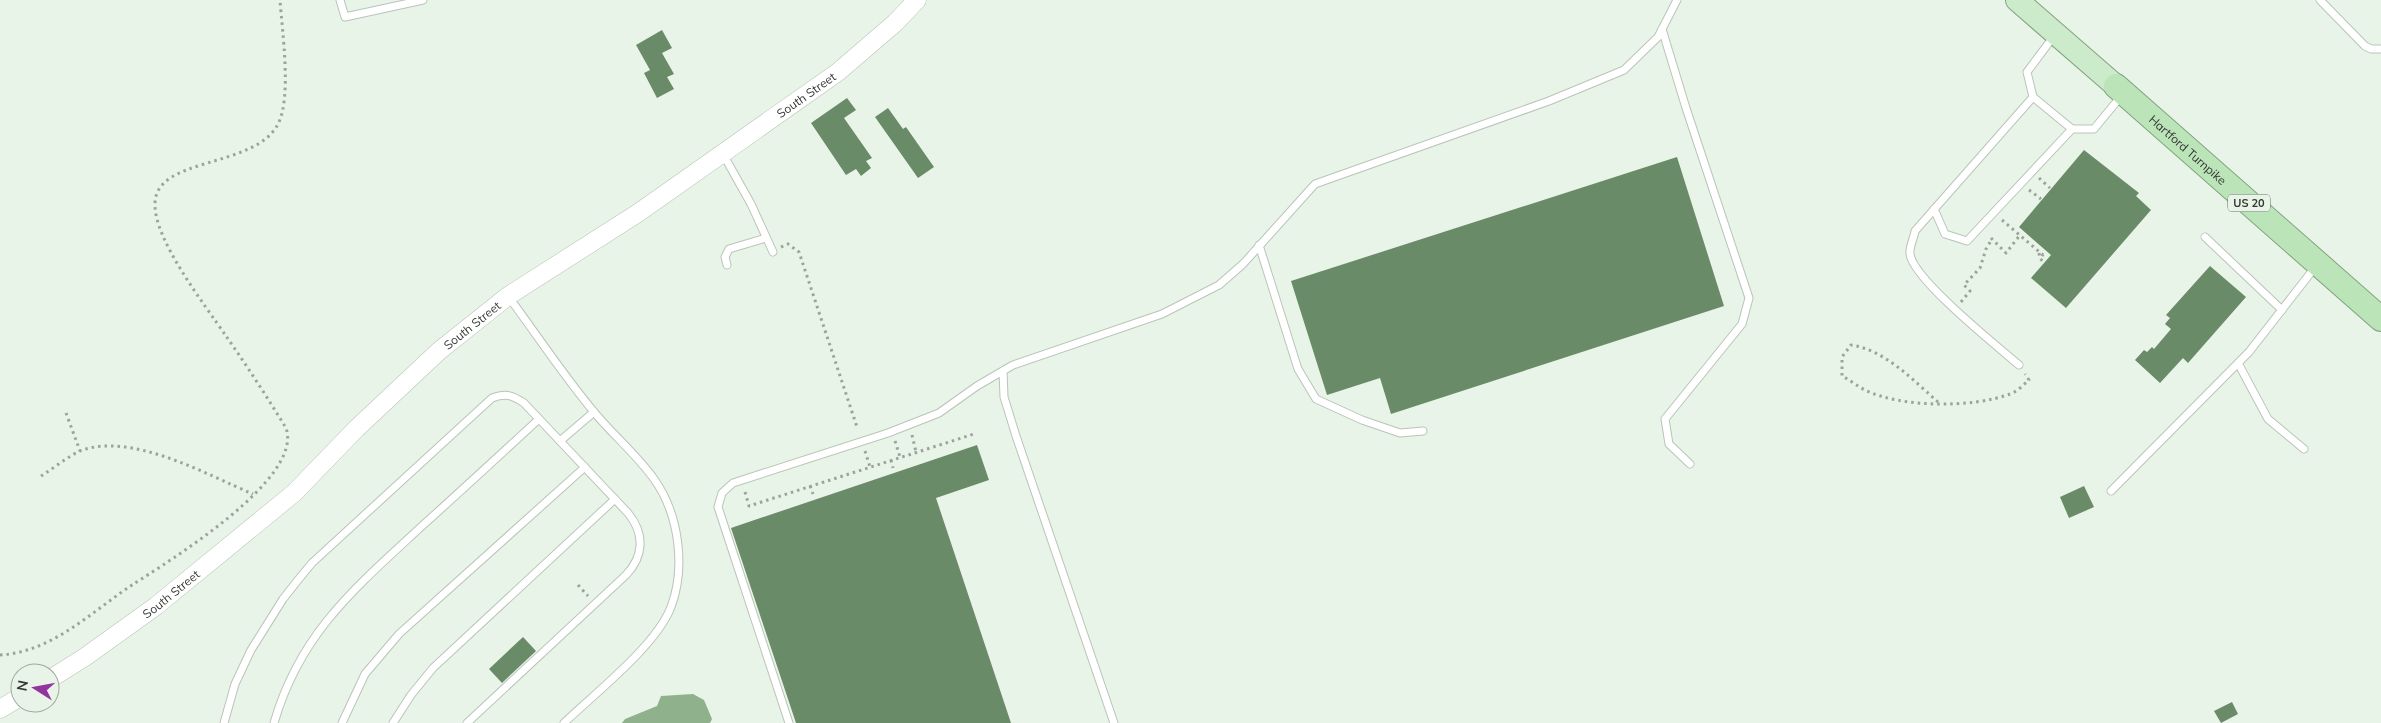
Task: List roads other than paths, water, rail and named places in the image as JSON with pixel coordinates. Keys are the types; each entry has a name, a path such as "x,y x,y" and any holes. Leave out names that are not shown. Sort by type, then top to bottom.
{"highway":[{"name":"Hartford Turnpike","path":"2120,90 2381,320"}],"main road":[{"name":"Hartford Turnpike","path":"2017,0 2120,90"}],"street":[{"name":"South Street","path":"60,673 156,606 294,493 357,428 439,350 508,296 638,213 838,72 895,23 917,0"}],"lane":[{"path":"340,0 345,18 422,0"},
{"path":"788,723 718,507 722,493 733,483 742,478 909,425 939,413 1013,365 1162,314 1219,286 1259,246 1315,184 1549,100 1624,70 1658,37 1677,0"},
{"path":"2320,0 2365,46 2371,49 2381,49"},
{"path":"1662,29 1749,298 1742,324 1665,419 1669,444 1690,464"},
{"path":"2056,34 2027,72 2033,97 2072,130 2094,129 2120,90"},
{"path":"2019,366 1918,272 1910,254 1915,231 2033,97"},
{"path":"1934,209 1945,234 1967,241 2072,130"},
{"path":"723,153 773,252"},
{"path":"2205,237 2282,310"},
{"path":"727,265 725,257 729,249 766,238"},
{"path":"1259,246 1298,369 1316,399 1362,420 1400,433 1423,431"},
{"path":"2111,491 2238,363 2318,263"},
{"path":"508,296 594,412 654,479 667,502 675,528 678,552 677,578 671,606 657,630 642,649 564,723"},
{"path":"2238,363 2268,420 2304,449"},
{"path":"1002,371 1004,397 1016,436 1114,723"},
{"path":"224,723 235,684 251,650 283,599 312,563 492,398 502,394 513,396 524,403 635,522 640,532 639,555 634,566 467,723"},
{"path":"560,441 594,412"},
{"path":"274,723 279,704 302,654 337,606 539,419"},
{"path":"342,723 365,674 399,634 585,467"},
{"path":"393,723 411,695 433,668 615,499"}]}
